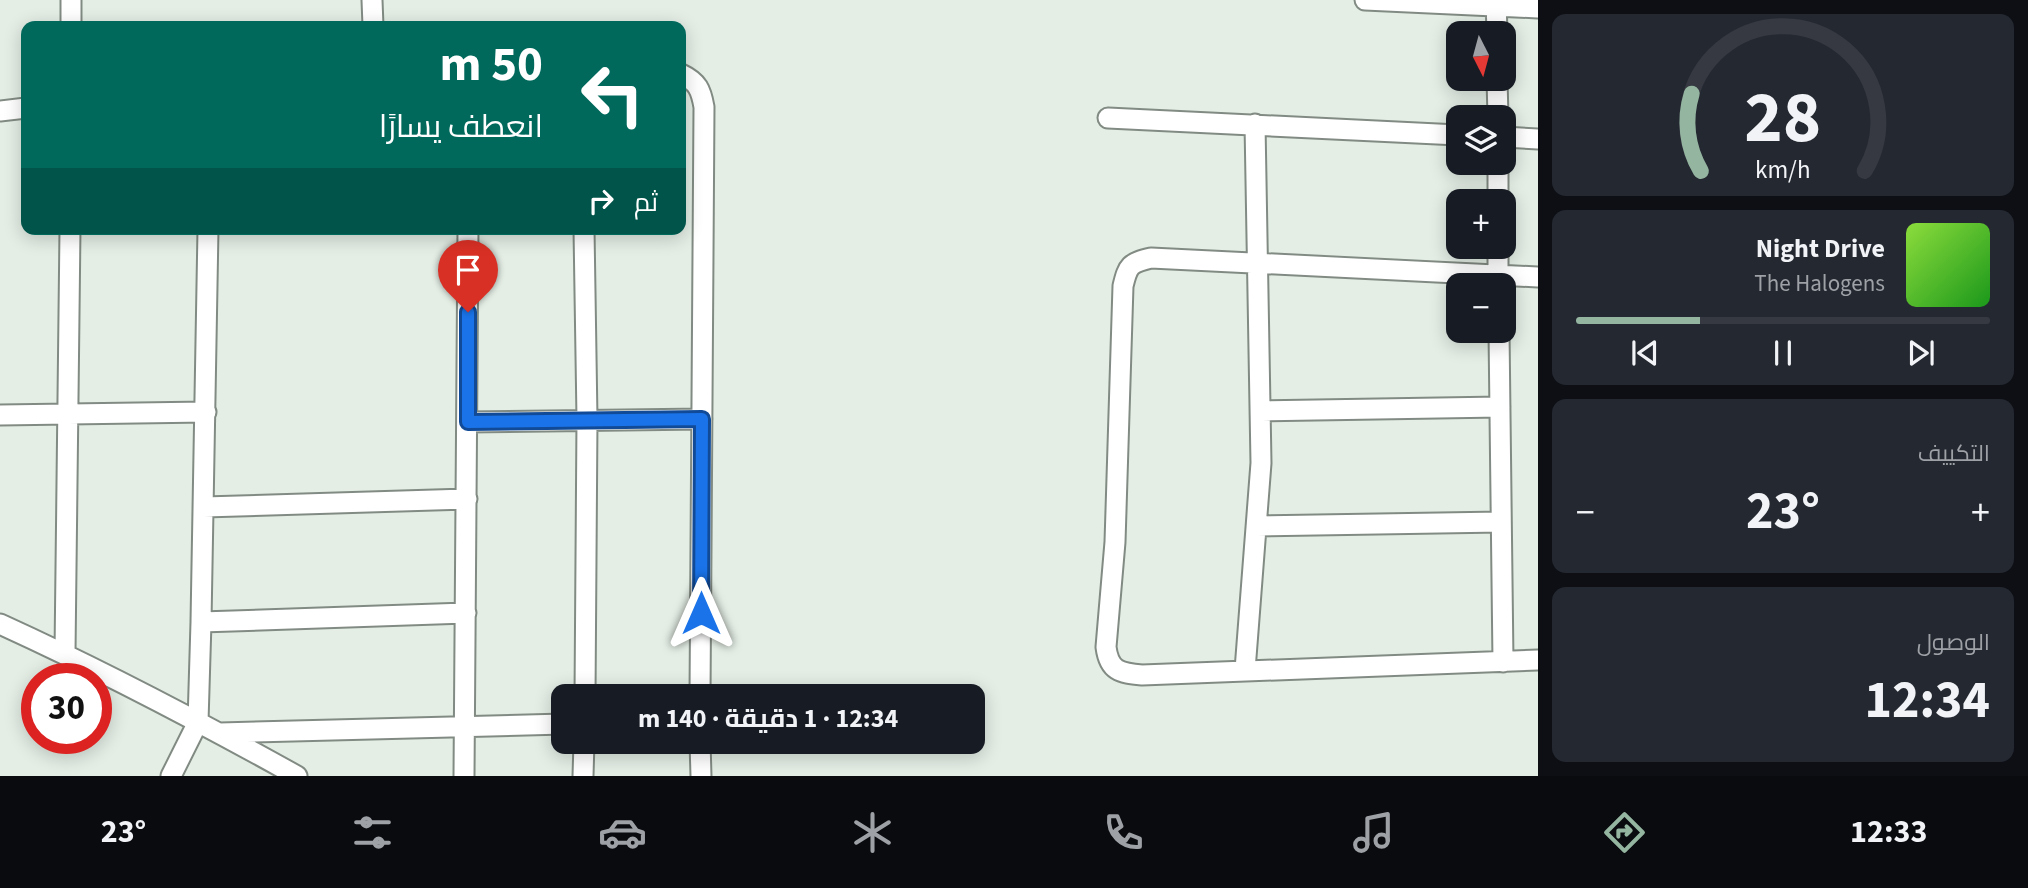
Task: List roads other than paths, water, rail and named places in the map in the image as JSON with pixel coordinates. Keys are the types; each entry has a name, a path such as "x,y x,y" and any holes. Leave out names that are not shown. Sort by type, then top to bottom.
{"street":[{"path":"71,0 71,21"},
{"path":"372,0 373,21"},
{"path":"1365,0 1496,3 1538,8"},
{"path":"1496,3 1497,21"},
{"path":"686,76 701,89 704,107 700,684"},
{"path":"0,110 21,108"},
{"path":"1108,118 1446,134"},
{"path":"1245,670 1257,526 1262,411 1255,124"},
{"path":"1516,138 1538,139"},
{"path":"65,653 71,235"},
{"path":"171,776 198,722 208,235"},
{"path":"464,776 468,235"},
{"path":"584,235 587,419 584,684"},
{"path":"1446,277 1150,258 1133,262 1127,270 1123,286 1115,528 1106,647 1108,659 1116,669 1127,674 1142,675 1538,660"},
{"path":"1516,279 1538,277"},
{"path":"1499,343 1503,662"},
{"path":"1262,411 1500,407"},
{"path":"0,415 206,412"},
{"path":"468,422 702,419"},
{"path":"204,507 467,499"},
{"path":"1257,526 1501,522"},
{"path":"201,622 466,613"},
{"path":"0,624 65,653 297,776"},
{"path":"220,733 551,724"},
{"path":"583,776 584,754"},
{"path":"700,754 701,776"}]}
